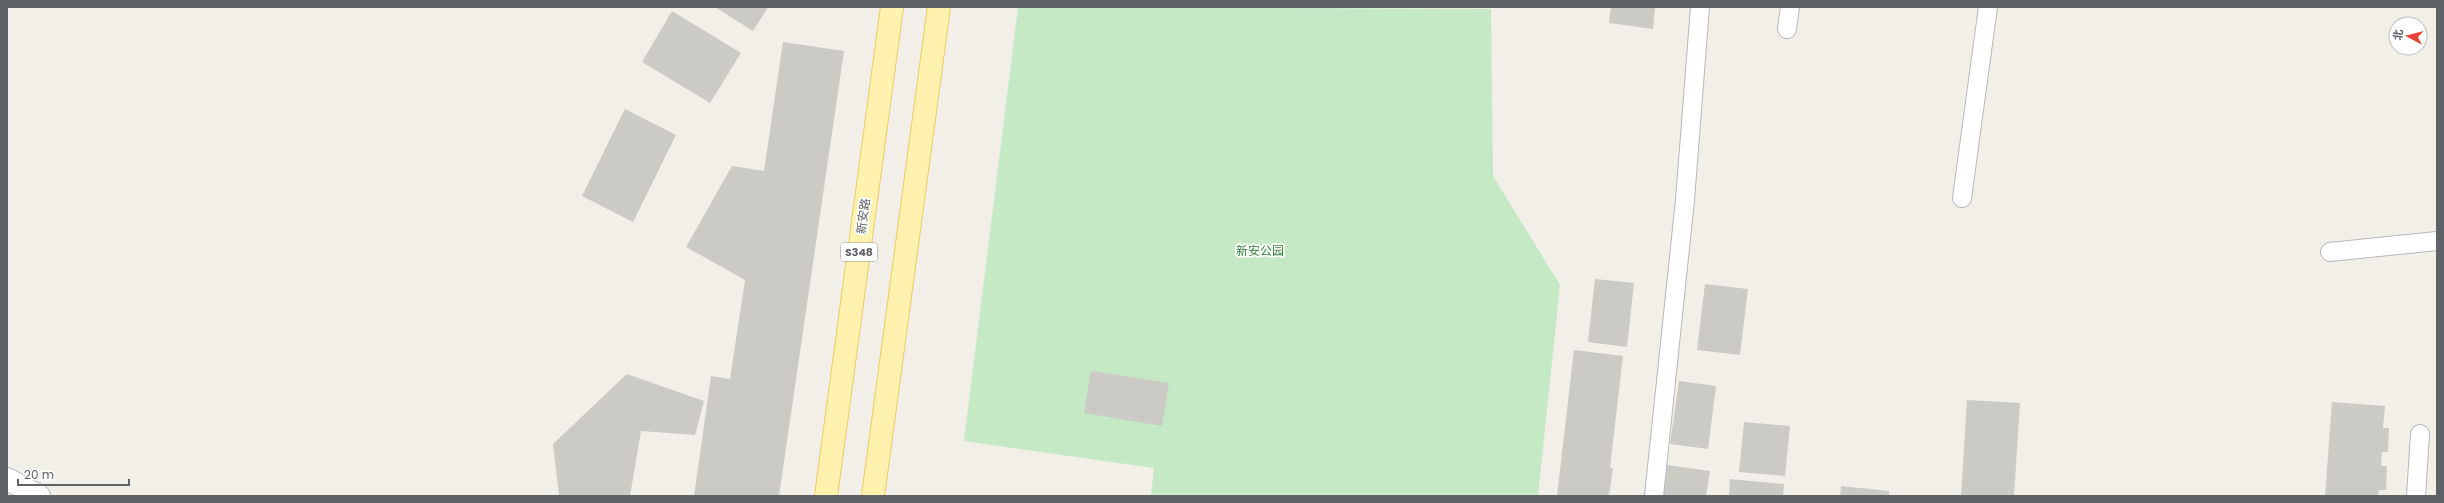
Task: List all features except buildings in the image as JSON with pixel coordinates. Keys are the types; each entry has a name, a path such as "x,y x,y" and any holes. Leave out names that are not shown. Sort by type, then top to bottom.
{"main road":[{"name":"新安路","path":"826,496 892,7"},
{"path":"873,496 939,7"}],"street":[{"path":"7,480 39,496"}],"lane":[{"path":"1654,496 1685,200 1700,7"},
{"path":"1787,29 1790,7"},
{"path":"1962,198 1988,7"},
{"path":"2330,252 2437,241"},
{"path":"2416,496 2420,434"}],"green space":[{"name":"新安公园","path":"1018,7 1491,9 1493,176 1560,285 1538,496 1151,496 1154,468 964,441"}]}
